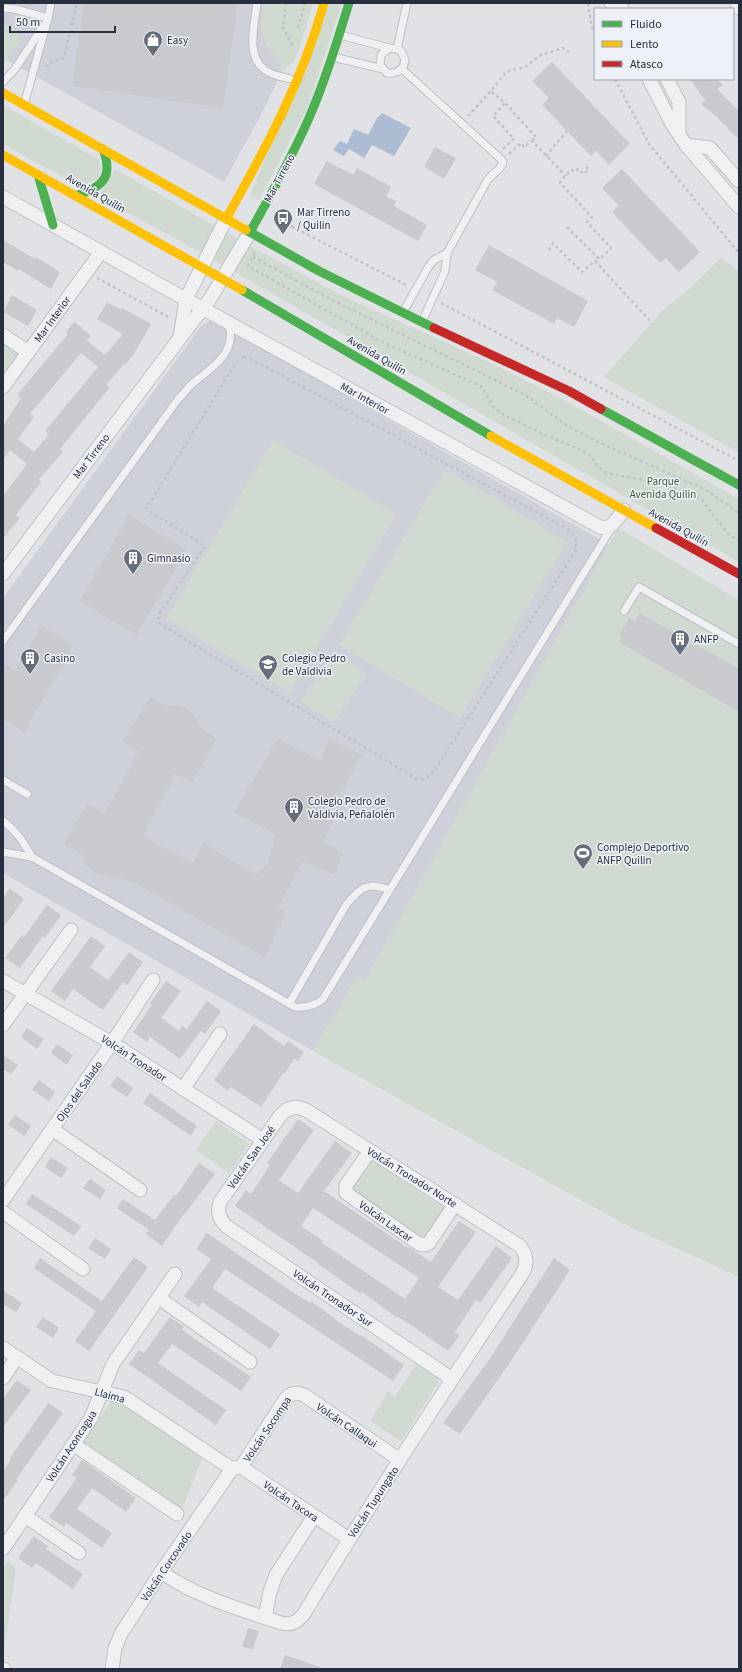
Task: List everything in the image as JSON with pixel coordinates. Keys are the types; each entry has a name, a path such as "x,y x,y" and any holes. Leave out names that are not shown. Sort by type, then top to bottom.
{"main road":[{"name":"Mar Tirreno","path":"226,219 272,136 299,80 324,3"},
{"name":"Mar Tirreno","path":"250,232 303,131 333,57 349,3"},
{"path":"3,93 347,286 569,391 739,485"},
{"path":"76,196 99,186 106,177 108,158 103,149"},
{"name":"Avenida Quilín","path":"3,155 222,279 492,436 739,574"},
{"path":"38,175 55,226"}],"street":[{"path":"610,3 620,8"},
{"path":"737,3 739,8"},
{"path":"650,80 683,140 739,207"},
{"path":"668,80 679,102 683,140"},
{"path":"683,140 710,148 739,181"},
{"name":"Mar Interior","path":"3,197 600,527 607,528 613,524"},
{"name":"Mar Tirreno","path":"180,338 186,299 226,219"},
{"name":"Mar Tirreno","path":"3,574 180,338 204,309 250,232"},
{"name":"Mar Interior","path":"3,387 101,252"},
{"path":"3,335 28,352"},
{"path":"613,524 624,510"},
{"path":"3,1024 71,930"},
{"name":"Ojos del Salado","path":"3,1200 112,1043 153,980"},
{"name":"Volcán Tronador","path":"3,981 112,1043 263,1140"},
{"path":"183,1089 220,1034"},
{"name":"Volcán San José","path":"219,1213 219,1206 222,1198 283,1112 291,1107"},
{"name":"Volcán Tronador Norte","path":"291,1107 306,1110 455,1204 520,1246 526,1257"},
{"path":"52,1130 140,1190"},
{"name":"Volcán Lascar","path":"370,1151 346,1185 346,1193 419,1244 425,1245 429,1243 455,1204"},
{"path":"3,1212 83,1269"},
{"name":"Volcán Tronador Sur","path":"219,1213 226,1226 452,1379"},
{"name":"Volcán Tupungato","path":"161,1572 189,1590 265,1618 285,1624 294,1623 301,1618 349,1539 452,1379 522,1274 526,1265 526,1257"},
{"name":"Volcán Aconcagua","path":"3,1549 93,1414 113,1364 175,1274"},
{"path":"159,1298 250,1362"},
{"name":"Llaima","path":"3,1348 52,1381 124,1397 236,1468"},
{"path":"3,1378 17,1357"},
{"name":"Volcán Callaqui","path":"294,1393 304,1395 400,1460"},
{"name":"Volcán Socompa","path":"236,1468 286,1398 294,1393"},
{"path":"73,1444 177,1514"},
{"name":"Volcán Tacora","path":"236,1468 349,1539"},
{"name":"Volcán Corcovado","path":"112,1669 115,1648 119,1638 161,1572 236,1468"},
{"path":"25,1516 79,1553"},
{"path":"265,1618 270,1592 276,1575 314,1516"}],"lane":[{"path":"24,105 51,3"},
{"path":"257,3 253,39 254,53 258,62 270,73 299,80"},
{"path":"397,49 407,3"},
{"path":"3,8 14,9 48,18"},
{"path":"3,82 15,69 48,18"},
{"path":"333,57 393,74 402,69 405,60 404,55 397,49 340,35"},
{"path":"383,70 380,65 381,55 389,48"},
{"path":"402,69 499,157 502,165 490,176 447,252 446,271 422,322"},
{"path":"402,313 429,266 434,260 447,252"},
{"path":"3,641 179,398 191,385 215,366 224,354 231,337 229,323"},
{"path":"3,852 32,856 295,1007 308,1007 323,999 613,524"},
{"path":"624,610 638,587 739,644"},
{"path":"3,780 27,794"},
{"path":"3,821 10,826 24,842 32,856"},
{"path":"289,1004 346,905 362,888 379,886 390,890"}],"path":[{"path":"44,69 52,61 64,58 76,3"},
{"path":"286,3 283,28 292,46"},
{"path":"298,30 305,3"},
{"path":"588,3 591,23 594,31"},
{"path":"291,52 294,41"},
{"path":"462,123 506,72 525,67 541,55 549,52 563,48 569,52"},
{"path":"616,80 649,144 739,253"},
{"path":"491,91 505,103 536,137 524,147 521,143 499,157"},
{"path":"499,157 514,139 493,116 505,103"},
{"path":"546,156 567,131"},
{"path":"532,141 566,176"},
{"path":"549,250 553,244 582,272 598,258 600,259 611,248 587,222 592,217 560,184 562,178 572,170 574,172 578,169 584,174 589,169 586,166"},
{"path":"261,211 415,289"},
{"path":"567,227 598,258"},
{"path":"253,257 328,298 521,393 567,426 594,440 706,490 739,513"},
{"path":"595,261 651,322"},
{"path":"248,266 384,343 481,386 494,408 504,415 581,450 592,458 598,467 606,473 664,484 702,500 728,534 739,541"},
{"path":"86,272 182,324"},
{"path":"434,299 739,460"},
{"path":"244,358 255,361 557,523 572,532 576,538 577,545 574,553 435,770 430,776 422,780 410,775 160,624 158,618 159,615 205,546 146,509 235,364 240,359 244,358"}],"shaded area":[{"path":"3,3 264,3 261,26 267,45 279,62 282,71 261,115 224,182 3,58"},
{"name":"Colegio Pedro de Valdivia","path":"211,320 610,545 365,980 358,976 313,1051 3,873 3,598 201,326"}],"green space":[{"path":"264,3 313,3 294,62 282,71 262,31 261,22"},
{"path":"329,3 342,3 307,108 259,200 250,195"},
{"path":"3,25 12,26 21,39 3,65"},
{"path":"3,105 100,160 99,178 82,186 78,185 3,144"},
{"name":"Parque Avenida Quilin","path":"115,169 252,247 345,297 491,363 562,399 739,499 739,562 198,251 99,197"},
{"path":"721,258 739,271 739,453 604,377 662,311 696,283"},
{"path":"3,340 18,354 3,375"},
{"path":"273,440 397,514 290,693 166,619"},
{"path":"445,469 567,542 460,718 339,645"},
{"name":"Complejo Deportivo ANFP Quilin","path":"618,528 739,600 739,1277 626,1225 313,1051 358,976 365,980"},
{"path":"334,651 367,673 334,723 301,701"},
{"path":"216,1121 249,1144 229,1173 196,1150"},
{"path":"370,1159 446,1209 425,1240 350,1189"},
{"path":"417,1363 437,1377 438,1383 401,1441 370,1421 388,1392 395,1397"},
{"path":"115,1397 202,1458 182,1510 80,1444"},
{"path":"8,1561 16,1568 5,1644 3,1644 3,1568"}],"water":[{"path":"382,113 411,128 394,156 372,145 364,158 349,149 344,156 333,150 340,141 347,144 354,129 368,135 377,118"}],"building":[{"name":"Easy","path":"84,3 238,3 223,108 72,86"},
{"path":"552,62 630,144 609,165 596,151 591,156 542,105 549,98 532,81"},
{"path":"691,80 717,80 723,85 717,89 739,111 739,140 717,117 701,104 705,100"},
{"path":"435,147 456,158 444,179 424,167"},
{"path":"327,161 353,175 357,168 391,187 386,196 396,201 394,206 427,225 418,241 314,184"},
{"path":"622,169 700,252 679,272 666,258 660,263 612,212 619,206 602,188"},
{"path":"3,240 35,259 36,257 60,272 51,289 19,269 18,271 3,262"},
{"path":"489,245 588,301 574,327 557,318 554,324 492,290 497,282 475,270"},
{"path":"12,295 37,310 28,326 3,312"},
{"path":"107,302 121,310 122,308 151,324 134,354 106,385 110,387 60,449 63,452 39,479 41,482 16,515 20,518 3,538 3,496 27,464 10,450 3,460 3,426 21,398 17,395 68,334 66,332 74,322 91,336 87,341 105,355 123,334 97,319","holes":["81,353 98,367 45,431 49,434 34,452 18,439 34,417 30,414"]},
{"name":"Gimnasio","path":"129,515 187,550 136,635 80,601"},
{"name":"ANFP","path":"640,613 739,669 739,712 619,642 622,636 619,635 629,618 635,622"},
{"name":"Casino","path":"42,626 73,644 69,652 72,653 65,667 62,666 24,732 3,719 3,664 14,671"},
{"name":"Colegio Pedro de Valdivia, Peñalolén","path":"150,697 166,706 176,705 186,708 193,714 201,728 217,738 192,783 175,774 143,836 193,863 203,843 257,875 268,863 275,834 234,812 278,739 321,761 329,739 362,754 330,813 337,814 323,842 343,853 334,874 302,861 278,908 286,912 265,957 137,884 121,878 94,873 83,861 81,853 64,844 87,804 105,813 139,751 123,742"},
{"path":"10,888 24,899 3,928 3,898"},
{"path":"47,905 61,915 45,938 43,936 20,968 5,958 22,935 24,937"},
{"path":"91,936 105,946 90,967 108,980 129,952 143,962 127,985 123,982 103,1010 73,989 65,1001 51,991"},
{"path":"166,981 181,991 161,1018 179,1031 182,1026 187,1029 207,1001 221,1011 205,1034 201,1031 180,1059 150,1037 147,1042 133,1032 152,1005 150,1003"},
{"path":"254,1024 284,1046 288,1041 304,1052 298,1061 294,1059 261,1107 231,1087 228,1091 214,1080"},
{"path":"27,1028 44,1039 37,1049 21,1037"},
{"path":"57,1044 73,1055 67,1065 51,1053"},
{"path":"3,1055 18,1065 11,1074 3,1069"},
{"path":"117,1076 133,1088 127,1097 110,1086"},
{"path":"39,1080 55,1092 49,1101 32,1090"},
{"path":"150,1093 197,1126 191,1136 143,1103"},
{"path":"15,1115 31,1126 25,1136 8,1125"},
{"path":"298,1119 314,1130 279,1180 298,1193 335,1141 352,1153 324,1191 408,1248 431,1262 459,1221 476,1232 438,1287 458,1300 496,1246 512,1258 480,1303 476,1300 455,1332 460,1335 448,1351 414,1327 396,1317 362,1292 361,1294 235,1206 246,1190 251,1194 270,1165 267,1163","holes":["313,1208 419,1278 405,1299 322,1243 323,1241 301,1226"]},
{"path":"51,1157 68,1168 61,1178 45,1167"},
{"path":"199,1163 215,1174 183,1215 162,1246 146,1234 149,1230 117,1208 123,1199 155,1220 174,1195 176,1196"},
{"path":"90,1179 106,1190 100,1199 83,1188"},
{"path":"32,1194 81,1226 74,1236 26,1204"},
{"path":"207,1233 291,1291 310,1303 311,1301 343,1325 360,1336 361,1335 404,1365 393,1381 225,1269 212,1288 280,1334 270,1349 202,1302 199,1307 184,1296 211,1259 196,1249"},
{"path":"95,1238 111,1249 105,1259 88,1248"},
{"path":"134,1257 148,1267 89,1351 75,1341 96,1311 34,1268 40,1258 102,1301"},
{"path":"554,1258 570,1270 513,1358 460,1434 443,1423 491,1357"},
{"path":"3,1290 22,1303 16,1312 3,1304"},
{"path":"43,1317 59,1328 53,1338 36,1327"},
{"path":"170,1317 184,1327 182,1330 251,1377 241,1391 172,1344 158,1363 226,1410 216,1425 129,1364 139,1350 144,1353"},
{"path":"17,1380 31,1390 3,1427 3,1399"},
{"path":"48,1403 63,1413 16,1479 18,1480 3,1501 3,1471 11,1459 10,1458"},
{"path":"82,1460 136,1498 126,1512 92,1488 77,1509 112,1533 102,1548 66,1523 64,1527 49,1517 77,1478 72,1475"},
{"path":"34,1536 48,1546 46,1549 83,1574 73,1589 36,1563 32,1568 18,1558"},
{"path":"248,1628 259,1631 253,1650 242,1646"},
{"path":"285,1655 320,1667 320,1669 280,1669"}],"traffic: fast":[{"path":"250,232 281,176 309,118 326,76 349,3"},
{"path":"76,196 93,189 103,180 107,167 103,149"},
{"path":"38,175 53,225"},
{"path":"246,230 319,271 434,328"},
{"path":"242,290 491,436"},
{"path":"601,409 739,485"}],"traffic: slow":[{"path":"226,219 282,114 305,60 324,3"},
{"path":"3,93 246,230"},
{"path":"3,155 242,290"},
{"path":"491,436 656,528"}],"traffic: jam":[{"path":"434,328 569,391 601,409"},
{"path":"656,528 739,574"}],"place":[{"name":"Easy","path":"153,57"},
{"name":"Mar Tirreno / Quilin","path":"283,235"},
{"name":"Gimnasio","path":"133,575"},
{"name":"ANFP","path":"680,656"},
{"name":"Casino","path":"30,675"},
{"name":"Colegio Pedro de Valdivia","path":"268,681"},
{"name":"Colegio Pedro de Valdivia, Peñalolén","path":"294,824"},
{"name":"Complejo Deportivo ANFP Quilin","path":"583,870"}]}
